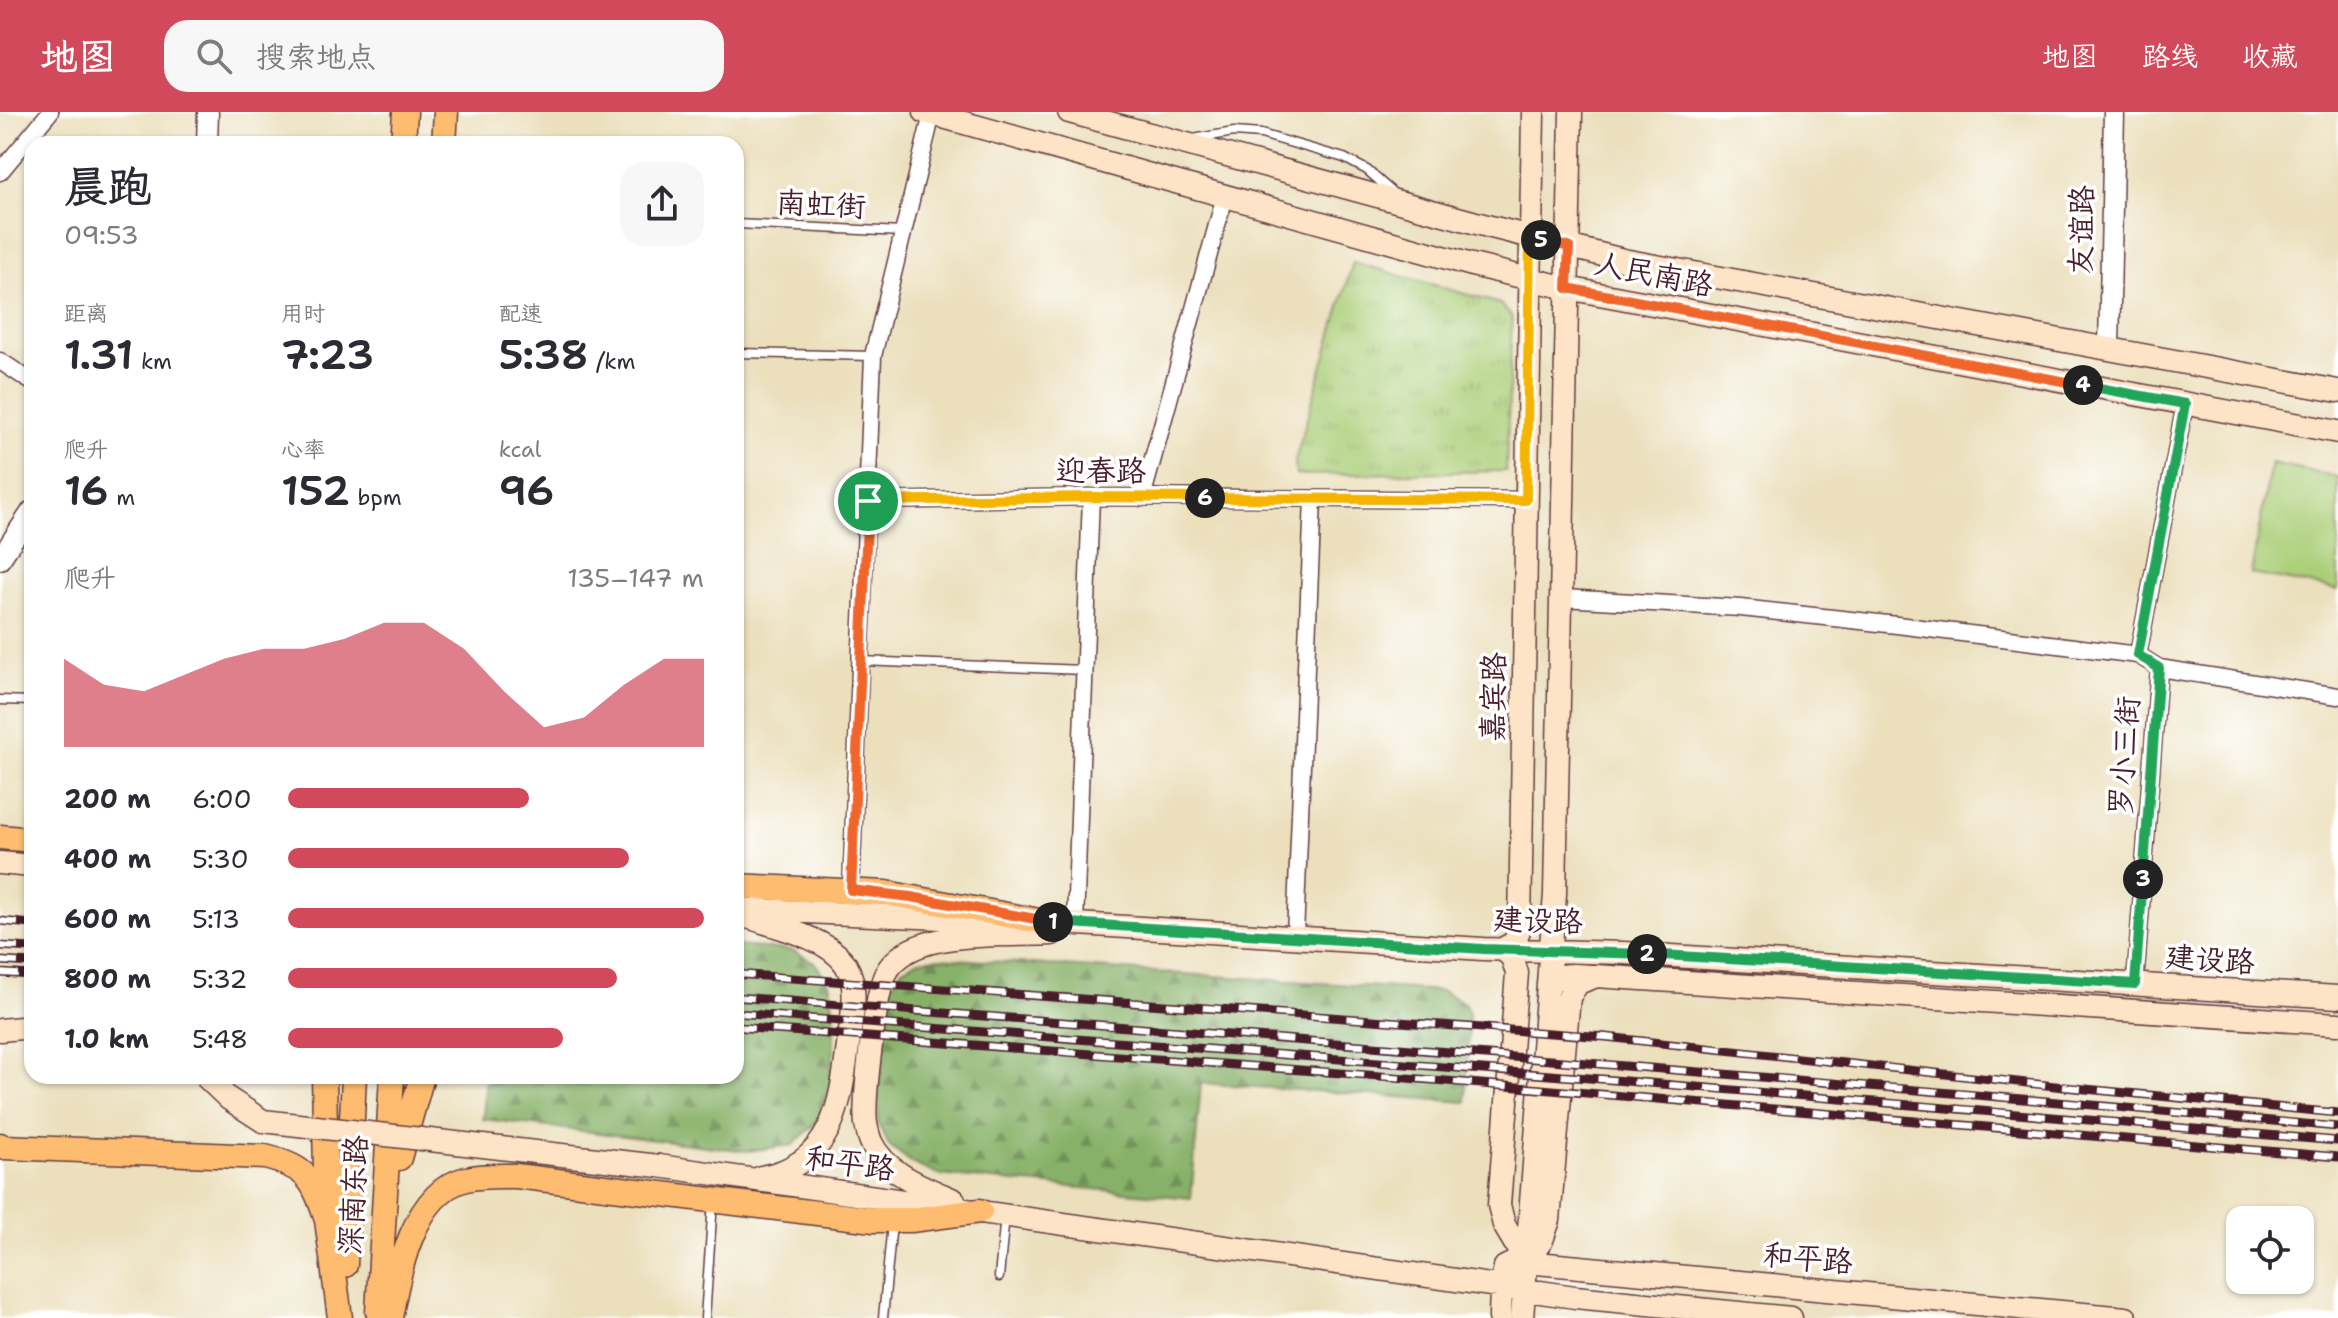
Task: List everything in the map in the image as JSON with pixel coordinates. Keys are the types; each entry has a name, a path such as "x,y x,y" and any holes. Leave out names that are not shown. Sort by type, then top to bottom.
{"main road":[{"path":"404,136 405,112"},
{"path":"444,136 446,112"},
{"name":"人民南路","path":"1069,112 1113,118 1176,141 1635,263 2338,391"},
{"name":"嘉宾路","path":"1502,949 1514,943 1520,928 1533,112"},
{"path":"1522,1318 1555,894 1571,112"},
{"name":"人民南路","path":"929,113 1567,288 2338,432"},
{"path":"0,837 24,839"},
{"path":"0,863 24,865"},
{"path":"744,886 851,890 911,897 1045,922"},
{"name":"建设路","path":"744,911 1045,922 1502,949 1639,953 2338,997"},
{"path":"744,914 817,942 831,951 846,965 854,985 843,1082 831,1126 810,1153 794,1164 781,1172 748,1178"},
{"path":"980,1211 905,1177 893,1169 871,1142 866,1124 868,1088 878,993 886,972 909,951 928,942 953,938 1069,934 1116,926"},
{"path":"1502,949 1512,957 1517,973 1499,1205 1504,1225 1526,1262"},
{"name":"建设路","path":"1549,987 1550,982 1560,976 1595,976 2338,1024"},
{"name":"建设路","path":"1526,1262 1542,1240 1549,1220 1568,1003 1574,987 1595,976"},
{"path":"0,1030 24,1028"},
{"name":"和平路","path":"213,1084 229,1099 263,1121 659,1166 1575,1297 1791,1318"},
{"path":"324,1084 327,1220 341,1318"},
{"name":"深南东路","path":"341,1318 354,1084"},
{"name":"深南东路","path":"378,1318 392,1084"},
{"path":"384,1210 420,1084"},
{"path":"0,1145 265,1157 289,1164 308,1177 317,1191 327,1220"},
{"path":"390,1318 399,1269 417,1224 428,1206 464,1179 516,1176 892,1221 980,1211"},
{"path":"1500,1318 1505,1267 1515,1262 1526,1262"},
{"name":"和平路","path":"1526,1262 2126,1318"}],"street":[{"path":"30,136 50,112"},
{"path":"207,136 208,112"},
{"name":"友谊路","path":"2109,349 2114,112"},
{"path":"851,890 873,356 929,113"},
{"path":"0,172 24,143"},
{"path":"1142,498 1225,196"},
{"path":"0,361 24,377"},
{"name":"罗小三街","path":"2135,984 2159,668 2138,655 2185,404"},
{"path":"1075,924 1091,497"},
{"name":"迎春路","path":"868,501 1091,497 1526,500"},
{"path":"1295,936 1313,499"},
{"path":"0,559 24,523"},
{"path":"1562,598 1741,608 2138,655"},
{"path":"2159,668 2338,696"}],"lane":[{"name":"南虹街","path":"744,224 903,232"},
{"path":"744,353 873,356"},
{"path":"861,661 1083,670"},
{"path":"0,700 24,701"},
{"path":"705,1318 713,1201"},
{"path":"999,1277 1005,1215"},
{"path":"883,1318 892,1221"}],"green space":[{"path":"1353,262 1500,304 1512,317 1506,471 1296,475 1294,464"},
{"path":"2271,463 2338,477 2338,590 2251,574"},
{"path":"744,947 792,950 814,962 829,982 834,1012 834,1048 829,1091 817,1122 793,1145 747,1151 483,1119 485,1084 744,1084"},
{"path":"940,958 1442,991 1464,1003 1469,1012 1466,1102 1201,1083 1191,1198 939,1175 913,1164 889,1145 878,1124 878,1097 891,985 902,969 919,960"}],"railway":[{"path":"0,921 24,923"},
{"path":"0,946 24,948"},
{"path":"0,961 24,962"},
{"path":"0,973 24,974"},
{"path":"744,975 1606,1037 2064,1087 2338,1113"},
{"path":"744,998 1738,1075 2338,1127"},
{"path":"744,1014 1602,1079 2338,1141"},
{"path":"744,1028 1446,1081 2338,1157"}],"route":[{"path":"1530,237 1569,247 1567,288 2185,404 2138,655 2159,668 2135,984 1045,922 911,897 851,890 868,501 1091,497 1526,500 1530,237"}]}
